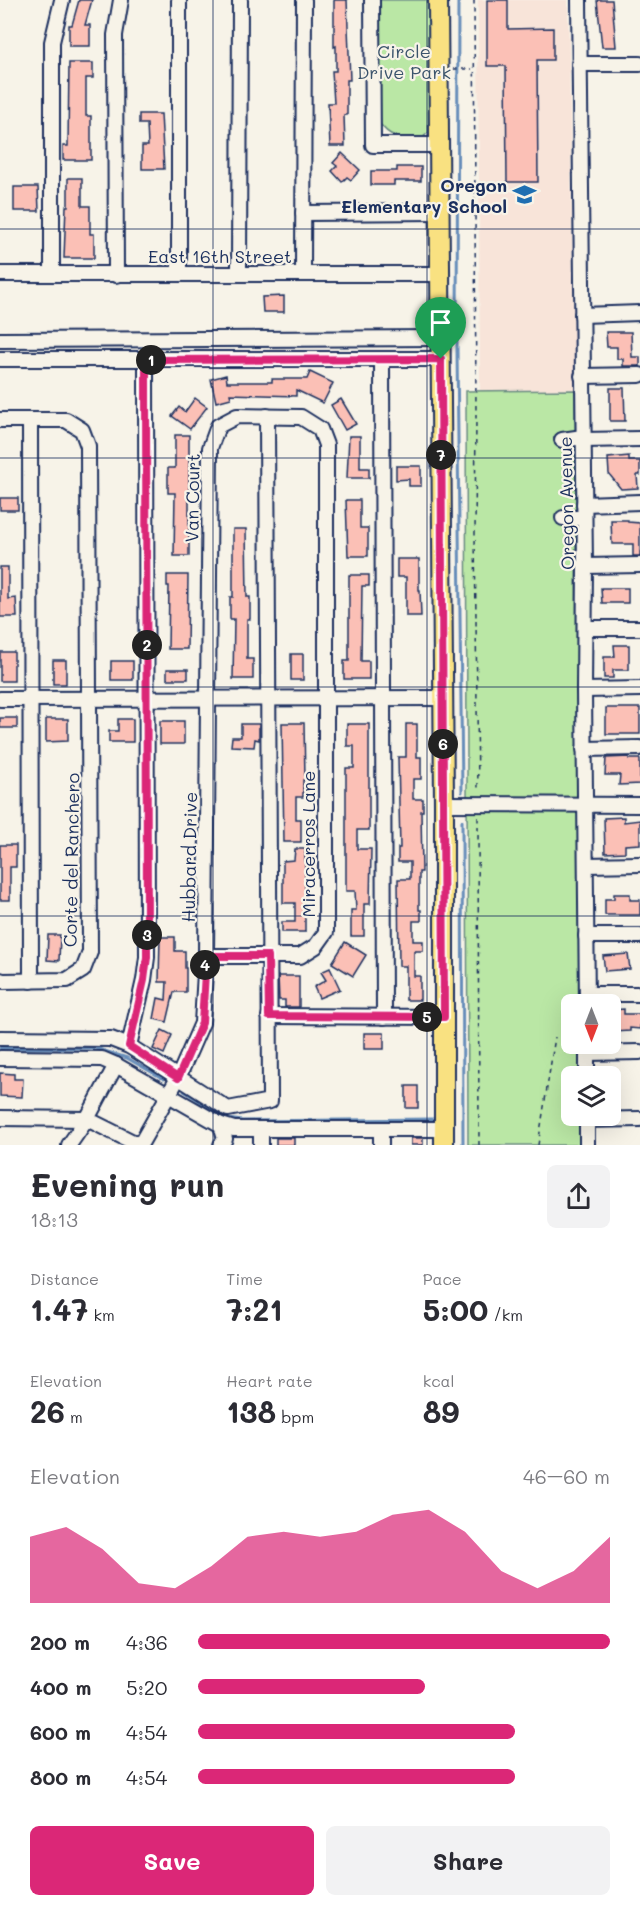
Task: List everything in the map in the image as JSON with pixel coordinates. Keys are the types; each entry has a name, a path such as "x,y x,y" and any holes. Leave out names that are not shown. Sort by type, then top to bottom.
{"main road":[{"path":"438,0 444,1137"}],"street":[{"path":"52,274 52,42 62,0"},
{"path":"116,275 115,35 122,0"},
{"path":"179,0 179,274"},
{"path":"239,274 240,0"},
{"path":"303,274 304,0"},
{"path":"372,0 373,145 439,145"},
{"name":"Oregon Avenue","path":"579,0 585,566 586,994"},
{"path":"579,64 640,64"},
{"path":"303,213 440,212"},
{"name":"East 16th Street","path":"0,274 440,274"},
{"path":"582,315 640,313"},
{"path":"0,340 441,338"},
{"path":"0,359 441,359"},
{"path":"129,1046 147,957 146,360"},
{"path":"382,360 384,1017"},
{"path":"582,376 640,375"},
{"name":"Van Court","path":"208,699 210,448 218,426 237,417 301,417 320,429 326,445 326,699"},
{"path":"0,1038 111,1039 129,1046 228,1108 270,1101 267,417"},
{"name":"Corte del Ranchero","path":"0,420 66,420 82,430 88,446 90,699 90,952 82,970 67,980 0,980"},
{"path":"30,420 31,981"},
{"path":"562,440 640,439"},
{"path":"584,504 640,502"},
{"path":"563,518 584,518"},
{"path":"585,566 640,565"},
{"path":"585,628 640,628"},
{"path":"584,690 640,689"},
{"path":"0,699 442,698"},
{"name":"Hubbard Drive","path":"139,1145 178,1078 202,1023 206,956 208,699"},
{"name":"Miracerros Lane","path":"206,956 300,956 315,946 326,932 326,699"},
{"path":"585,749 640,748"},
{"path":"444,804 477,806 640,805"},
{"path":"586,865 640,864"},
{"path":"586,936 640,936"},
{"path":"621,996 640,994"},
{"path":"269,1016 444,1017"},
{"path":"621,1051 640,1052"},
{"path":"0,1058 102,1059 221,1125 234,1129 381,1130 444,1137"},
{"path":"69,1145 87,1119 116,1065"},
{"path":"0,1118 87,1119 139,1145"},
{"path":"621,1119 640,1119"},
{"path":"221,1125 225,1139 221,1145"},
{"path":"587,1126 587,1145"},
{"path":"261,1130 261,1145"},
{"path":"381,1130 381,1145"}],"path":[{"path":"474,0 479,1145"},
{"path":"452,69 474,69"},
{"path":"538,1145 555,1037"}],"shaded area":[{"name":"Oregon Elementary School","path":"478,0 568,0 575,390 480,391"}],"green space":[{"name":"Circle Drive Park","path":"378,0 429,0 429,132 423,137 398,137 388,132 379,122"},
{"path":"575,390 579,994 561,994 561,1054 579,1054 580,1066 561,1066 561,1126 580,1126 580,1145 468,1145 466,391"}],"building":[{"path":"79,0 92,0 85,25 90,25 90,46 69,46 69,25 72,25"},
{"path":"334,0 347,0 350,80 347,80 347,115 344,115 345,146 330,146 328,103 334,103 332,71 336,71"},
{"path":"487,0 508,0 508,29 553,28 553,60 537,60 538,182 507,182 506,66 487,66"},
{"path":"597,0 612,0 616,47 602,47"},
{"path":"69,63 93,63 93,78 86,78 86,116 91,116 91,160 63,160 63,146 68,146"},
{"path":"139,114 161,114 164,169 142,169 142,146 148,146 147,124 139,124"},
{"path":"342,153 360,170 351,180 347,177 342,182 332,171 337,166 333,163"},
{"path":"397,167 421,167 421,181 394,181 394,185 371,185 371,171 397,171"},
{"path":"68,178 82,178 82,206 90,206 90,234 94,234 94,258 64,258"},
{"path":"14,187 38,187 39,211 14,211"},
{"path":"284,296 284,312 263,312 262,297"},
{"path":"606,332 631,332 632,357 640,357 640,366 623,366 623,359 617,359 617,347 607,347"},
{"path":"310,372 333,383 323,403 296,390 296,396 230,394 231,398 216,402 211,379 226,375 227,382 272,382 272,379 307,379"},
{"path":"610,388 624,388 625,421 610,421"},
{"path":"195,398 207,407 190,429 172,416 179,407 185,412"},
{"path":"341,399 356,424 345,430 331,405"},
{"path":"175,435 189,435 189,556 174,556 175,493 168,493 168,468 175,468"},
{"path":"349,436 360,436 360,468 369,468 369,478 347,478"},
{"path":"629,456 629,461 640,461 640,475 637,475 638,488 621,489 609,474 608,458"},
{"path":"396,466 421,466 421,486 409,486 409,479 396,480"},
{"path":"0,498 18,498 18,510 0,510"},
{"path":"346,500 360,500 360,528 368,528 368,556 348,556"},
{"path":"611,520 640,523 640,556 633,556 633,544 612,544"},
{"path":"233,529 246,529 247,597 250,597 250,619 247,619 247,659 253,659 253,679 233,679 234,619 230,619 230,597 233,597"},
{"path":"397,559 419,559 421,616 406,616 406,577 397,577"},
{"path":"0,567 8,567 8,599 16,598 17,617 0,617"},
{"path":"167,575 188,575 187,649 168,649 169,586 167,586"},
{"path":"349,575 369,575 369,586 362,586 361,661 369,661 369,679 344,679 344,661 349,661"},
{"path":"601,588 628,588 628,603 602,603"},
{"path":"614,645 629,645 629,670 613,670 613,678 604,678 604,657 615,657"},
{"path":"0,652 14,652 14,681 0,681"},
{"path":"291,654 303,654 303,680 291,680"},
{"path":"53,660 66,660 66,684 53,684"},
{"path":"111,661 133,661 133,680 111,680"},
{"path":"167,669 188,669 188,679 167,679"},
{"path":"606,708 640,708 640,734 606,734"},
{"path":"0,718 17,718 17,728 0,728"},
{"path":"46,719 68,719 68,741 46,742"},
{"path":"118,719 133,719 133,742 109,742 109,731 118,731"},
{"path":"160,721 184,721 184,744 160,744"},
{"path":"282,723 304,723 305,780 303,780 303,797 296,797 296,819 301,819 301,842 284,842"},
{"path":"241,724 259,724 259,740 255,739 254,747 231,746 232,737 241,737"},
{"path":"347,724 369,724 369,830 357,830 357,849 371,849 370,904 364,904 364,936 351,936 351,910 356,910 355,891 346,891 346,768 354,768 354,746 347,746"},
{"path":"406,724 417,724 417,757 421,757 421,779 413,779 413,799 423,799 423,811 421,811 422,872 419,872 421,921 413,921 413,941 423,941 423,951 414,951 414,976 420,976 420,1000 406,1000 406,966 399,966 398,879 410,879 410,862 398,862 398,848 400,848 398,757 406,757"},
{"path":"629,757 629,759 640,759 640,784 619,785 620,775 605,775 606,758"},
{"path":"624,817 624,822 640,820 640,844 625,845 625,852 605,853 604,818"},
{"path":"0,845 16,845 16,867 10,867 10,900 0,900"},
{"path":"295,849 305,849 305,932 282,932 282,922 295,922 295,903 283,903 283,861 294,860"},
{"path":"614,894 630,894 630,900 640,900 640,915 605,915 605,899 614,899"},
{"path":"48,935 60,935 59,961 47,960"},
{"path":"160,937 175,937 175,951 185,951 186,992 174,992 167,1022 154,1019 158,998 166,1000 167,982 159,982"},
{"path":"345,942 366,955 353,976 332,963"},
{"path":"628,954 630,969 605,971 603,956"},
{"path":"330,968 340,989 319,998 314,987 326,980 321,972"},
{"path":"278,976 299,976 299,1007 285,1007 285,1000 279,1000"},
{"path":"621,1009 624,1009 624,1014 640,1014 640,1029 630,1028 630,1031 621,1032"},
{"path":"162,1030 172,1035 164,1054 153,1049"},
{"path":"364,1033 384,1033 384,1049 364,1049"},
{"path":"0,1073 14,1074 14,1079 23,1079 22,1097 0,1096"},
{"path":"406,1086 418,1086 418,1108 406,1108"},
{"path":"276,1138 294,1138 294,1145 276,1145"},
{"path":"411,1138 423,1138 423,1145 411,1145"}],"waterway":[{"path":"458,0 457,350 462,792"},
{"path":"462,821 463,1145"},
{"path":"0,1048 95,1048 127,1058 164,1079"},
{"path":"184,1091 228,1119 242,1121 433,1119"}],"place":[{"name":"Oregon Elementary School","path":"525,195"}],"route":[{"path":"441,359 444,1017 269,1016 268,956 206,956 202,1023 178,1078 129,1046 147,957 146,360 441,359"}]}
